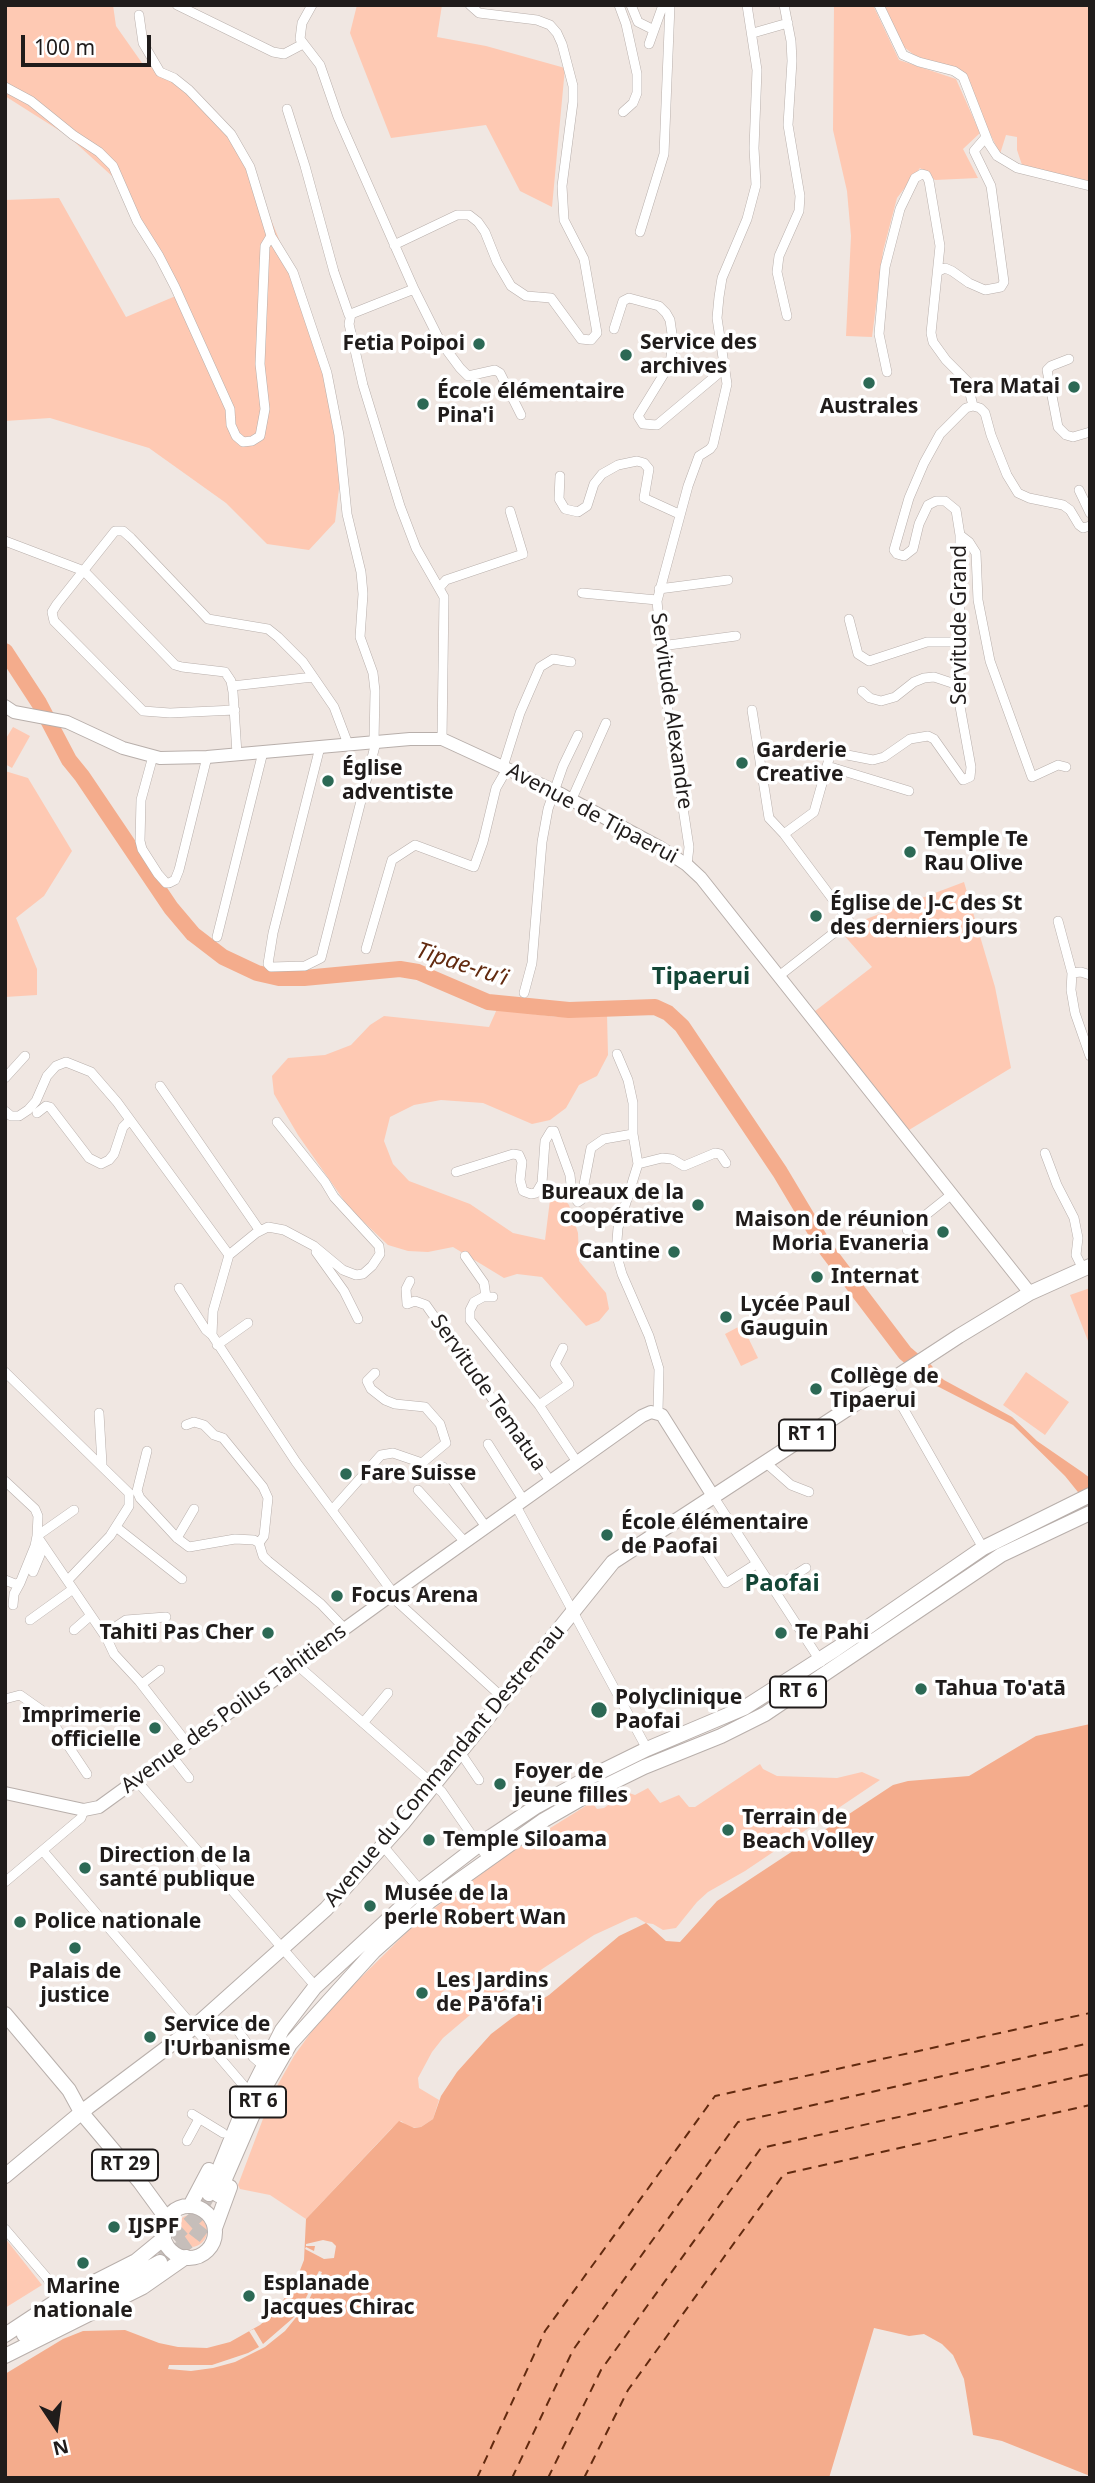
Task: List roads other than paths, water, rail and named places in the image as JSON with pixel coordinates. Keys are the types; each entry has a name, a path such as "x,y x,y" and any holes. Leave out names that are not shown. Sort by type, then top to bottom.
{"main road":[{"name":"Avenue de Tipaerui","path":"10,709 80,726 123,748 153,757 208,757 348,744 442,739 555,792 651,842 687,864 701,878 1030,1293"},
{"name":"RT 1","path":"574,1612 613,1562 937,1350 1030,1293 1087,1267"},
{"name":"Avenue des Poilus Tahitiens","path":"84,1810 99,1807 642,1416 658,1412"},
{"path":"658,1412 671,1428 713,1496"},
{"name":"RT 6","path":"1083,1498 983,1548 744,1708 647,1749 537,1806 479,1845 420,1890 316,1987 282,2030 250,2093 213,2196 264,2089 290,2044 374,1951 421,1909 544,1821 591,1793 643,1767 735,1730 765,1714 1001,1555 1087,1515"},
{"name":"Avenue du Commandant Destremau","path":"85,2110 193,2028 326,1909 383,1846 574,1612"},
{"path":"5,1793 84,1810"},
{"name":"RT 29","path":"5,2014 74,2097 82,2099 85,2110 167,2219"},
{"path":"282,2030 244,2086 204,2182 184,2207 167,2219 164,2238 172,2251 186,2257 208,2250 214,2238 219,2212 267,2097 315,2015"},
{"name":"RT 1","path":"5,2176 85,2110"},
{"name":"RT 29","path":"85,2110 160,2194 184,2207"},
{"path":"184,2207 205,2211 213,2220 215,2228"},
{"path":"5,2336 53,2303 136,2261 164,2238"},
{"path":"5,2356 143,2287 186,2257"},
{"path":"5,2336 158,2258 118,2286 5,2347"}],"street":[{"path":"177,5 282,54 303,44"},
{"path":"312,5 299,32 303,44 320,65 333,104 394,245 440,341 468,376 495,370 500,373 521,415"},
{"path":"394,245 438,222 457,215 469,215 485,232 504,277 511,286 526,296 551,298 581,339 592,340 597,333 584,259 564,220 562,186 573,86 562,44 550,25 537,20 479,13 470,5"},
{"path":"619,5 637,74 637,93 633,103 623,112"},
{"path":"631,5 638,22 654,30"},
{"path":"649,44 663,5"},
{"path":"640,232 664,154 670,5"},
{"name":"Servitude Alexandre","path":"687,864 689,847 666,697 657,600 679,514 699,456 713,445 727,384 717,318 719,297 722,278 747,219 756,185 754,148 757,81 753,33 747,5"},
{"path":"784,5 792,61 788,125 800,196 799,211 779,256 777,272 787,316"},
{"path":"879,5 903,55 954,71 963,77 986,137 997,156 1017,168 1090,186"},
{"path":"139,15 143,43 160,72 190,90 232,134 250,167 271,236 293,272 327,373 335,411 347,514 361,572 363,594 360,637 373,673 375,742 321,958 305,966 271,967 268,964 268,956 320,747"},
{"path":"753,33 788,23"},
{"path":"5,87 31,101 99,152 113,166 137,221 175,287 230,409 231,425 236,436 243,442 260,436 265,409 260,364 265,246 271,236"},
{"path":"287,109 349,315 357,363 400,506 416,548 444,597 442,739"},
{"path":"986,137 974,150 991,186 1004,282 1001,287 985,290 945,268 939,271 935,276 931,318 933,342 967,381 973,406 985,413 990,435 1018,493 1028,498 1063,505 1070,510 1079,525 1083,528 1090,526"},
{"path":"887,372 878,326 885,267 900,209 915,178 922,174 926,175 932,193 940,246 939,271"},
{"path":"349,315 414,289"},
{"path":"614,329 624,301 629,299 659,306 670,320 673,341 670,364 638,416 643,424 657,425 724,368"},
{"path":"1069,359 1046,370 1058,427 1066,435 1073,437 1090,432"},
{"name":"Servitude Grand","path":"827,766 832,754 873,761 884,757 910,739 928,736 934,740 961,778 970,778 958,685 960,535 956,510 945,501 928,505 922,515 913,549 904,556 894,550 909,498 932,447 959,414 973,406"},
{"path":"560,476 558,499 565,509 578,512 587,506 594,484 601,474 618,465 637,461 644,463 649,469 644,498 679,514"},
{"path":"1079,490 1090,513"},
{"path":"439,588 446,580 523,554 510,511"},
{"path":"235,710 170,713 143,710 52,618 52,612 115,531 123,531 208,620 268,629 291,648 334,707 348,744"},
{"path":"960,535 976,553 978,600 990,661 1032,777 1058,765 1066,766"},
{"path":"5,541 84,571 175,664 222,670 228,675 235,710 237,754"},
{"path":"659,589 728,580"},
{"path":"582,593 657,600"},
{"path":"849,620 858,654 869,661 927,642 958,642"},
{"path":"661,646 736,636"},
{"path":"366,950 392,860 415,845 474,867 520,713 540,667 553,659 571,662"},
{"path":"232,686 313,677"},
{"path":"862,691 870,698 881,701 895,697 906,687 924,678 934,677 958,685"},
{"path":"752,710 769,818 849,921 779,976"},
{"path":"571,801 606,723"},
{"path":"524,993 532,962 542,842 548,808 578,735"},
{"path":"217,937 263,752"},
{"path":"153,757 141,800 140,841 142,849 166,883 175,880 179,870 208,757"},
{"path":"784,834 814,812 827,766 909,791"},
{"path":"1058,921 1072,973 1075,1013 1090,1056"},
{"path":"1072,973 1090,975"},
{"path":"617,1055 628,1080 638,1164 618,1228 616,1253 659,1369 658,1412"},
{"path":"5,1078 25,1056"},
{"path":"5,1111 11,1116 19,1116 28,1110 36,1101 47,1076 56,1066 66,1062 91,1072 228,1258"},
{"path":"160,1086 260,1231"},
{"path":"37,1113 50,1107 89,1158 101,1164 114,1154 129,1121"},
{"path":"212,1335 214,1311 228,1258 239,1244 268,1227 302,1238 343,1270 356,1275 363,1274 380,1254 379,1246 334,1197 277,1122"},
{"path":"456,1172 513,1154 519,1155 522,1162 520,1180 523,1191 536,1193 542,1183 545,1141 551,1131 554,1131 570,1175 572,1194 578,1202 582,1200 591,1148 604,1139 633,1134"},
{"path":"638,1164 662,1158 672,1159 684,1166 715,1153 720,1154 726,1163"},
{"path":"1045,1153 1074,1218 1076,1255 1087,1267"},
{"path":"907,1230 952,1194"},
{"path":"302,1238 333,1274 358,1319"},
{"path":"228,1258 240,1253"},
{"path":"465,1256 482,1279 490,1297 478,1299 471,1306 470,1320 539,1405 577,1462"},
{"name":"Servitude Tematua","path":"410,1281 406,1289 407,1304 415,1301 426,1305 551,1482"},
{"path":"179,1287 276,1434 392,1595 503,1699"},
{"path":"217,1345 248,1323"},
{"path":"539,1405 569,1384 555,1364 563,1348"},
{"path":"5,1372 129,1493 129,1506 96,1553 71,1584 30,1620"},
{"path":"332,1510 381,1455 393,1453 422,1463 446,1443 440,1424 425,1407 385,1401 371,1389 367,1381 375,1373"},
{"path":"886,1383 983,1548"},
{"path":"99,1413 100,1457 103,1465"},
{"path":"186,1426 194,1422 204,1425 214,1435 223,1438 262,1487 268,1498 264,1536 259,1544"},
{"path":"488,1444 647,1749"},
{"path":"147,1451 137,1491 140,1498 181,1541 189,1547 235,1539 254,1540 268,1561 321,1604 345,1629"},
{"path":"765,1462 790,1485 809,1492"},
{"path":"443,1467 486,1527"},
{"path":"5,1481 36,1509 38,1516 35,1546 14,1594 13,1605"},
{"path":"418,1490 465,1542"},
{"path":"713,1496 827,1673"},
{"path":"188,1556 181,1541 194,1508"},
{"path":"37,1536 74,1510"},
{"path":"116,1527 182,1579"},
{"path":"33,1572 40,1555 37,1536"},
{"path":"37,1536 107,1639 114,1654 142,1684 187,1743"},
{"path":"705,1551 726,1583 756,1563"},
{"path":"774,1589 806,1568"},
{"path":"5,1580 20,1583"},
{"path":"74,1630 90,1616"},
{"path":"107,1639 114,1628 127,1620 166,1617"},
{"path":"296,1664 442,1792 489,1860"},
{"path":"142,1684 160,1670"},
{"path":"363,1723 388,1693"},
{"path":"5,1699 20,1695 47,1714 87,1773"},
{"path":"460,1752 478,1780"},
{"path":"171,1755 189,1778"},
{"path":"136,1781 316,1987"},
{"path":"5,1882 81,1818 84,1810"},
{"path":"383,1846 420,1890"},
{"path":"43,1851 244,2086"},
{"path":"236,2028 249,2046 253,2057 260,2063"},
{"path":"187,2141 195,2116 223,2133"},
{"path":"5,2230 47,2278 55,2293 53,2303"}],"waterway":[{"name":"Tipae-ru’i","path":"5,651 39,703 69,760 171,908 193,934 223,957 257,973 279,978 400,969 418,972 488,1002 569,1010 655,1007 668,1013 682,1026 780,1172 826,1249 905,1353 926,1371"}],"tunnel":[{"path":"157,2252 197,2216 209,2194"},
{"path":"160,2262 194,2238 208,2220 217,2199"}],"place":[{"name":"Fetia Poipoi","path":"479,344"},
{"name":"Service des archives","path":"626,355"},
{"name":"Australes","path":"869,383"},
{"name":"Tera Matai","path":"1074,387"},
{"name":"École élémentaire Pina'i","path":"423,404"},
{"name":"Garderie Creative","path":"742,763"},
{"name":"Église adventiste","path":"328,781"},
{"name":"Temple Te Rau Olive","path":"910,852"},
{"name":"Église de J-C des St des derniers jours","path":"816,916"},
{"name":"Bureaux de la coopérative","path":"698,1205"},
{"name":"Maison de réunion Moria Evaneria","path":"943,1232"},
{"name":"Cantine","path":"674,1252"},
{"name":"Internat","path":"817,1277"},
{"name":"Lycée Paul Gauguin","path":"726,1317"},
{"name":"Collège de Tipaerui","path":"816,1389"},
{"name":"Fare Suisse","path":"346,1474"},
{"name":"École élémentaire de Paofai","path":"607,1535"},
{"name":"Focus Arena","path":"337,1596"},
{"name":"Tahiti Pas Cher","path":"268,1633"},
{"name":"Te Pahi","path":"781,1633"},
{"name":"Tahua To'atā","path":"921,1689"},
{"name":"Polyclinique Paofai","path":"599,1710"},
{"name":"Imprimerie officielle","path":"155,1728"},
{"name":"Foyer de jeune filles","path":"500,1784"},
{"name":"Terrain de Beach Volley","path":"728,1830"},
{"name":"Temple Siloama","path":"429,1840"},
{"name":"Direction de la santé publique","path":"85,1868"},
{"name":"Musée de la perle Robert Wan","path":"370,1906"},
{"name":"Police nationale","path":"20,1922"},
{"name":"Palais de justice","path":"75,1948"},
{"name":"Les Jardins de Pā'ōfa'i","path":"422,1993"},
{"name":"Service de l'Urbanisme","path":"150,2037"},
{"name":"IJSPF","path":"114,2227"},
{"name":"Marine nationale","path":"83,2263"},
{"name":"Esplanade Jacques Chirac","path":"249,2296"}],"district":[{"name":"Tipaerui","path":"701,977"},
{"name":"Paofai","path":"782,1584"}]}
